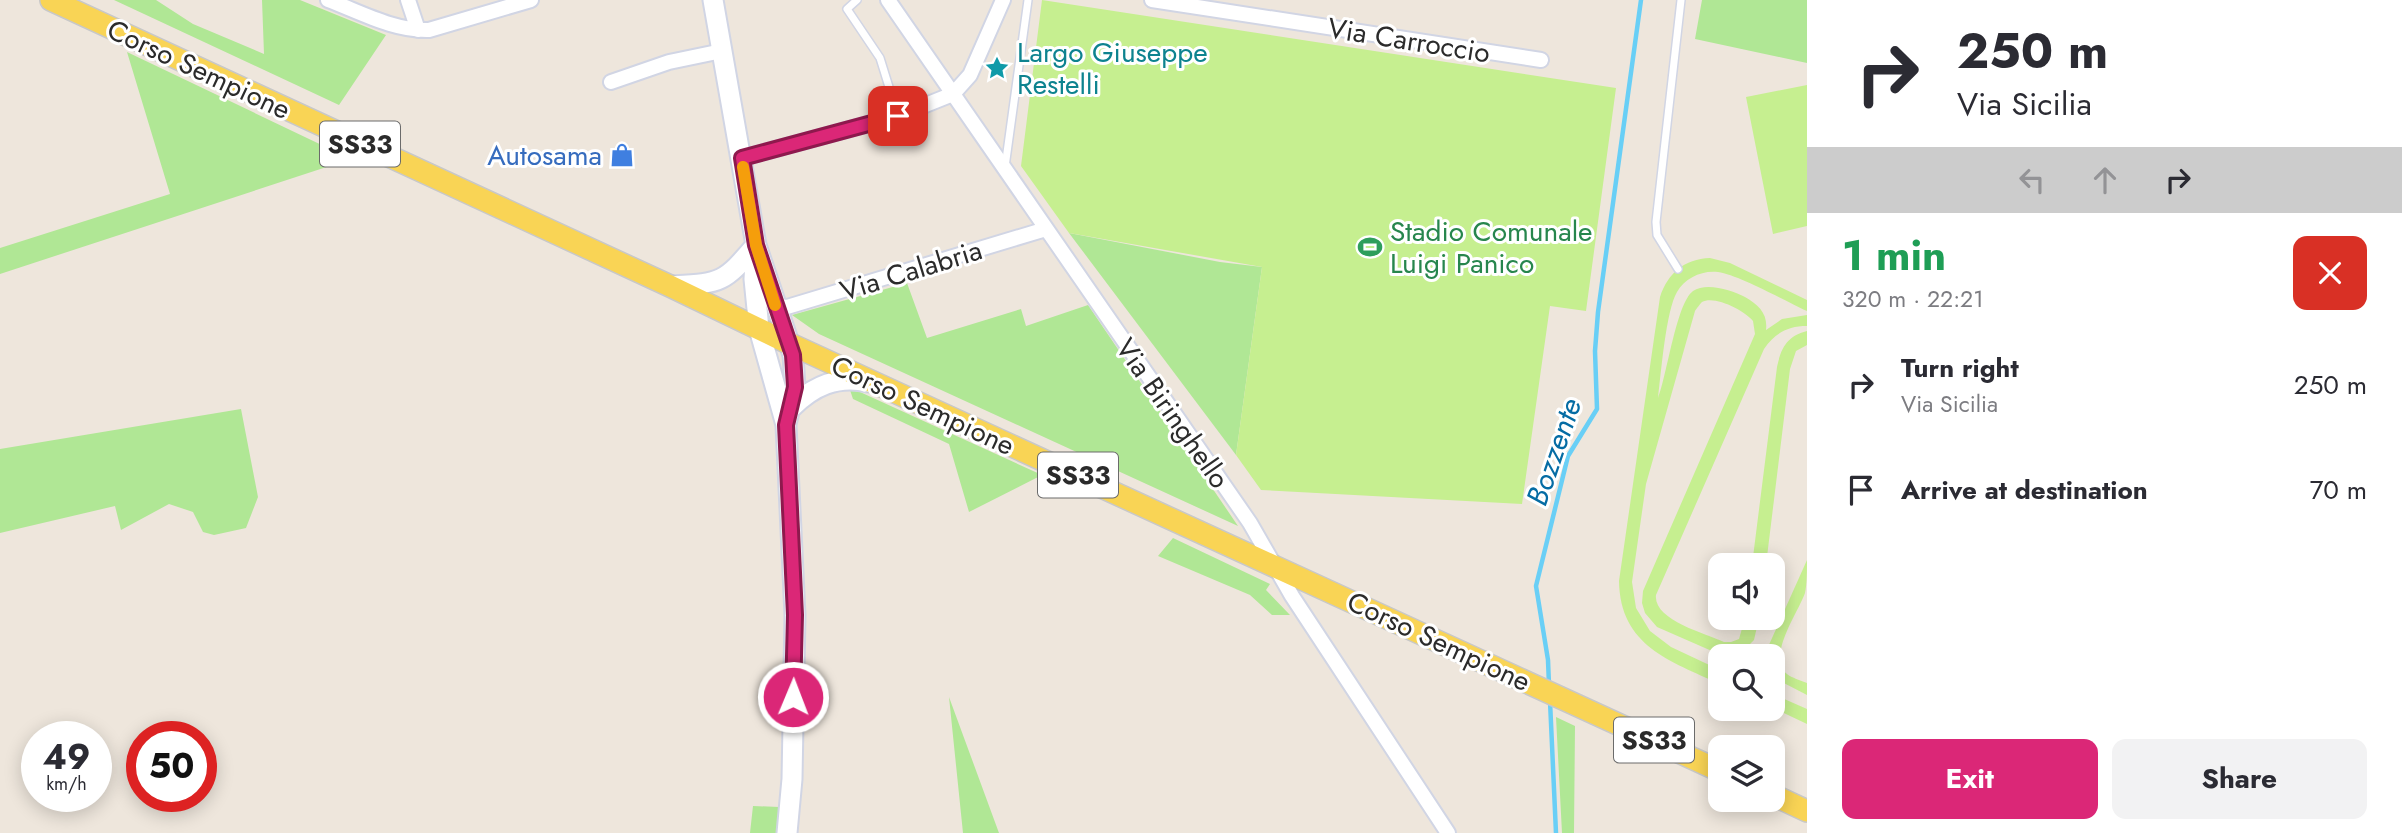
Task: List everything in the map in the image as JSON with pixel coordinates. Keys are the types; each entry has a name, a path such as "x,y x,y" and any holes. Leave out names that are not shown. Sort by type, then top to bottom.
{"main road":[{"name":"Corso Sempione","path":"51,0 788,343 1708,765"},
{"path":"713,0 756,245 793,355 795,371 788,416 795,615 792,779 787,833"},
{"path":"670,286 701,284 725,278 736,270 756,245"},
{"path":"756,245 754,279 759,329 788,416"},
{"path":"788,416 808,391 830,383 855,379 880,384"},
{"path":"1785,801 1807,811"}],"street":[{"path":"328,0 403,29 418,30 429,30 531,0"},
{"path":"408,0 418,30"},
{"name":"Via Biringhello","path":"888,0 1250,523 1292,596 1448,833"},
{"path":"742,158 898,116 953,94 970,75 1003,0"},
{"name":"Via Carroccio","path":"1152,0 1541,60"},
{"path":"611,82 669,62 722,51"},
{"name":"Via Calabria","path":"775,306 787,307 1046,229"}],"lane":[{"path":"857,0 847,9 880,58 898,116"},
{"path":"1005,168 1028,0"},
{"path":"1678,269 1657,235 1656,222 1681,0"}],"green space":[{"path":"114,0 156,0 193,24 264,54 262,0 300,0 386,35 339,105"},
{"name":"Stadio Comunale Luigi Panico","path":"1042,0 1616,88 1586,311 1550,306 1522,504 1261,490 1236,455 1262,267 1069,233 1021,166"},
{"path":"1702,0 1807,0 1807,63 1695,39"},
{"path":"127,52 351,159 0,274 0,248 170,194"},
{"path":"1807,85 1807,226 1773,234 1746,97"},
{"path":"1069,233 1220,262 1262,267 1236,455"},
{"path":"1710,258 1730,263 1807,300 1807,311 1738,278 1712,272 1689,279 1673,301 1658,398 1682,310 1687,298 1698,288 1712,287 1745,297 1762,310 1766,319 1766,330 1782,319 1807,315 1807,326 1782,332 1764,349 1656,595 1657,604 1671,618 1724,642 1739,639 1742,630 1756,630 1750,644 1708,644 1708,649 1657,627 1645,613 1642,603 1643,591 1755,334 1753,321 1737,309 1722,302 1708,300 1702,302 1695,311 1646,484 1632,582 1636,608 1650,631 1671,647 1708,664 1708,678 1666,658 1638,636 1628,621 1619,581 1660,297 1672,274 1685,264"},
{"path":"907,283 927,338 1021,309 1026,326 1088,305 1238,526 819,334 792,315"},
{"path":"1807,331 1807,345 1796,351 1790,369 1767,553 1754,553 1777,367 1786,344 1794,336"},
{"path":"850,390 860,392 1042,475 969,512 949,444 853,399"},
{"path":"241,409 258,497 246,528 214,535 203,532 193,512 169,504 121,530 115,506 0,533 0,449"},
{"path":"1173,538 1270,584 1266,590 1290,615 1272,615 1250,595 1158,556"},
{"path":"1807,560 1805,593 1783,644 1769,644 1776,630 1785,630 1785,609"},
{"path":"1785,671 1807,683 1807,695 1785,684"},
{"path":"949,697 999,833 963,833"},
{"path":"1785,699 1807,709 1807,724 1785,714"},
{"path":"1556,717 1575,726 1574,833 1562,833"},
{"path":"753,806 779,807 777,833 750,833"}],"waterway":[{"name":"Bozzente","path":"1549,685 1548,660 1536,586 1568,456 1597,409 1595,351 1598,312 1641,0"},
{"name":"Bozzente","path":"1550,701 1556,833"}],"slow traffic":[{"path":"743,167 756,245 775,305"}],"place":[{"name":"Largo Giuseppe Restelli","path":"997,68"},
{"name":"Autosama","path":"622,155"},
{"name":"Stadio Comunale Luigi Panico","path":"1370,247"}],"route":[{"path":"793,697 795,615 786,425 795,387 795,371 793,355 756,245 742,158 898,116"}]}
